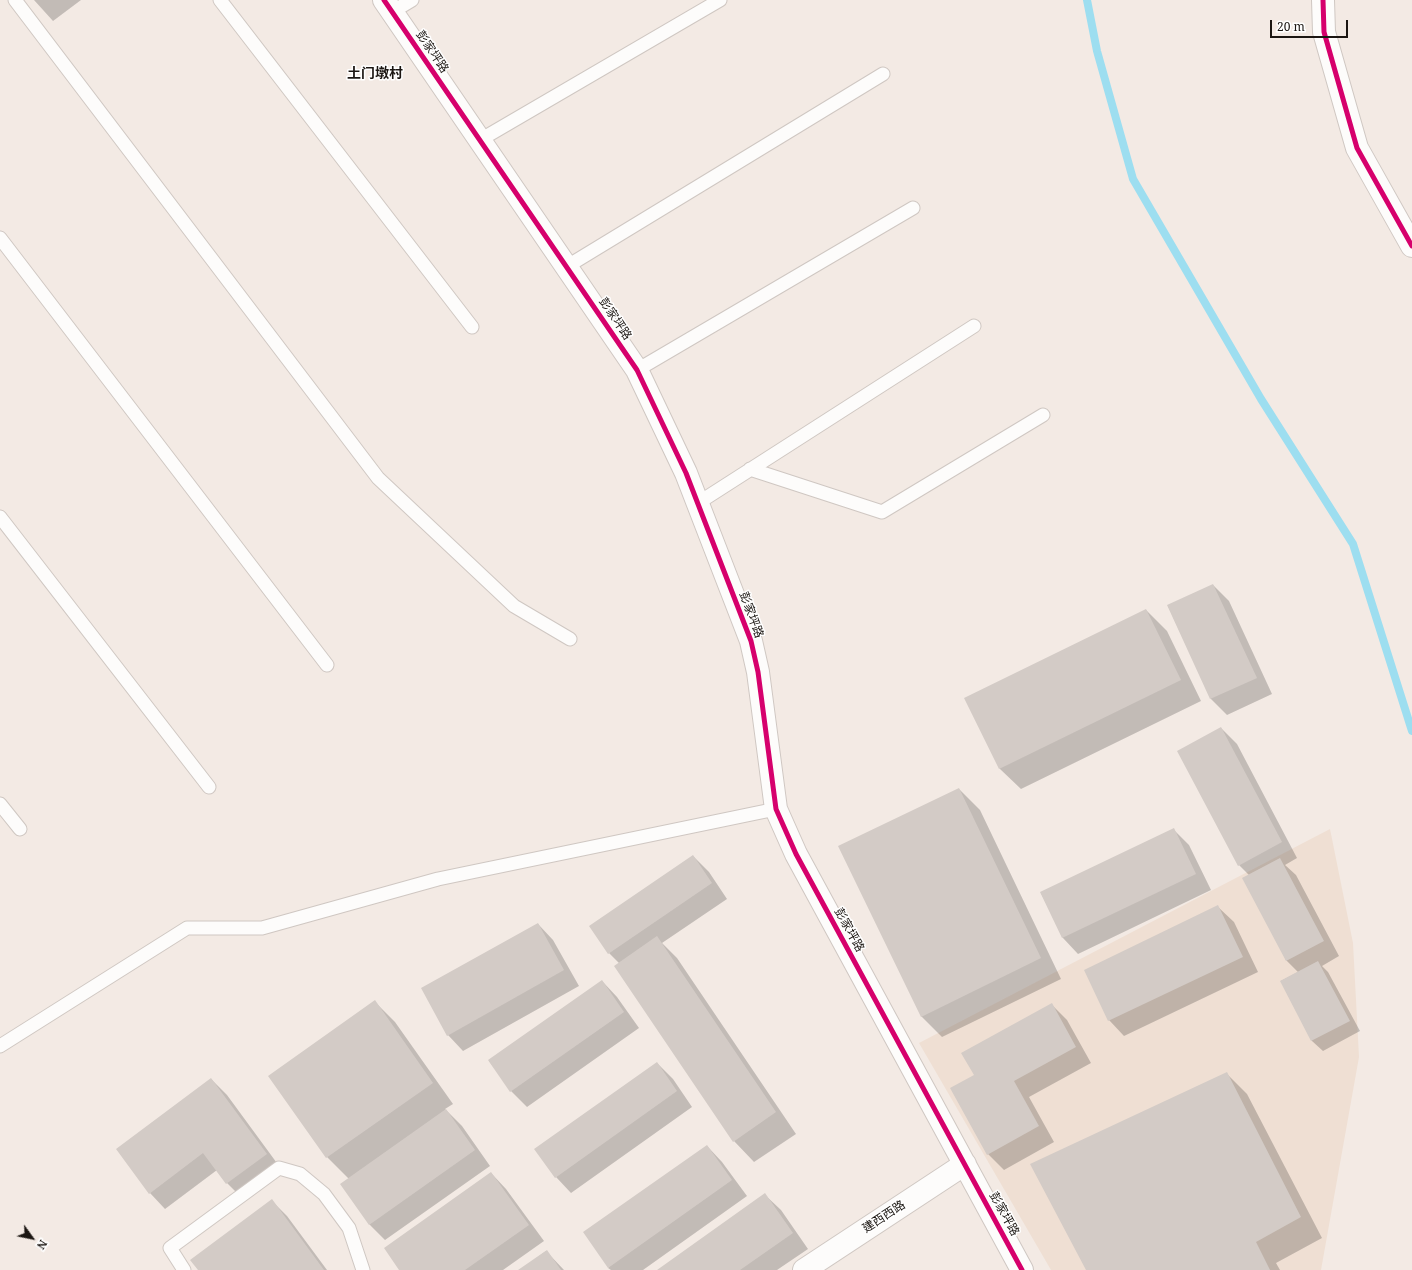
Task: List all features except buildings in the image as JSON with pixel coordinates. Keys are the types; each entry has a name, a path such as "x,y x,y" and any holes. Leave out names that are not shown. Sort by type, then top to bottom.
{"street":[{"path":"1323,0 1324,32 1357,148 1412,246"},
{"name":"彭家坪路","path":"388,6 637,370 686,473 751,641 758,672 776,809 796,854 1005,1236 1022,1270"},
{"name":"建西西路","path":"804,1270 965,1164"}],"lane":[{"path":"15,0 378,478 514,606 570,639"},
{"path":"220,0 472,327"},
{"path":"388,6 412,0"},
{"path":"480,140 720,0"},
{"path":"566,267 883,74"},
{"path":"637,370 913,208"},
{"path":"0,238 327,664"},
{"path":"698,503 974,326"},
{"path":"750,469 882,512 1043,415"},
{"path":"0,517 209,787"},
{"path":"0,804 20,829"},
{"path":"0,1046 187,928 262,928 438,879 776,809"},
{"path":"184,1270 170,1248 279,1168 300,1174 324,1194 349,1228 363,1270"}],"shaded area":[{"path":"1330,829 1353,943 1359,1057 1321,1270 1051,1270 919,1043"}],"waterway":[{"path":"1087,0 1097,51 1133,179 1261,399 1353,544 1412,731"}],"cycle path":[{"path":"384,0 637,370 686,473 751,641 758,672 776,809 796,854 1022,1270"},
{"path":"1323,0 1324,32 1357,148 1412,246"}],"district":[{"name":"土门墩村","path":"375,74"}]}
